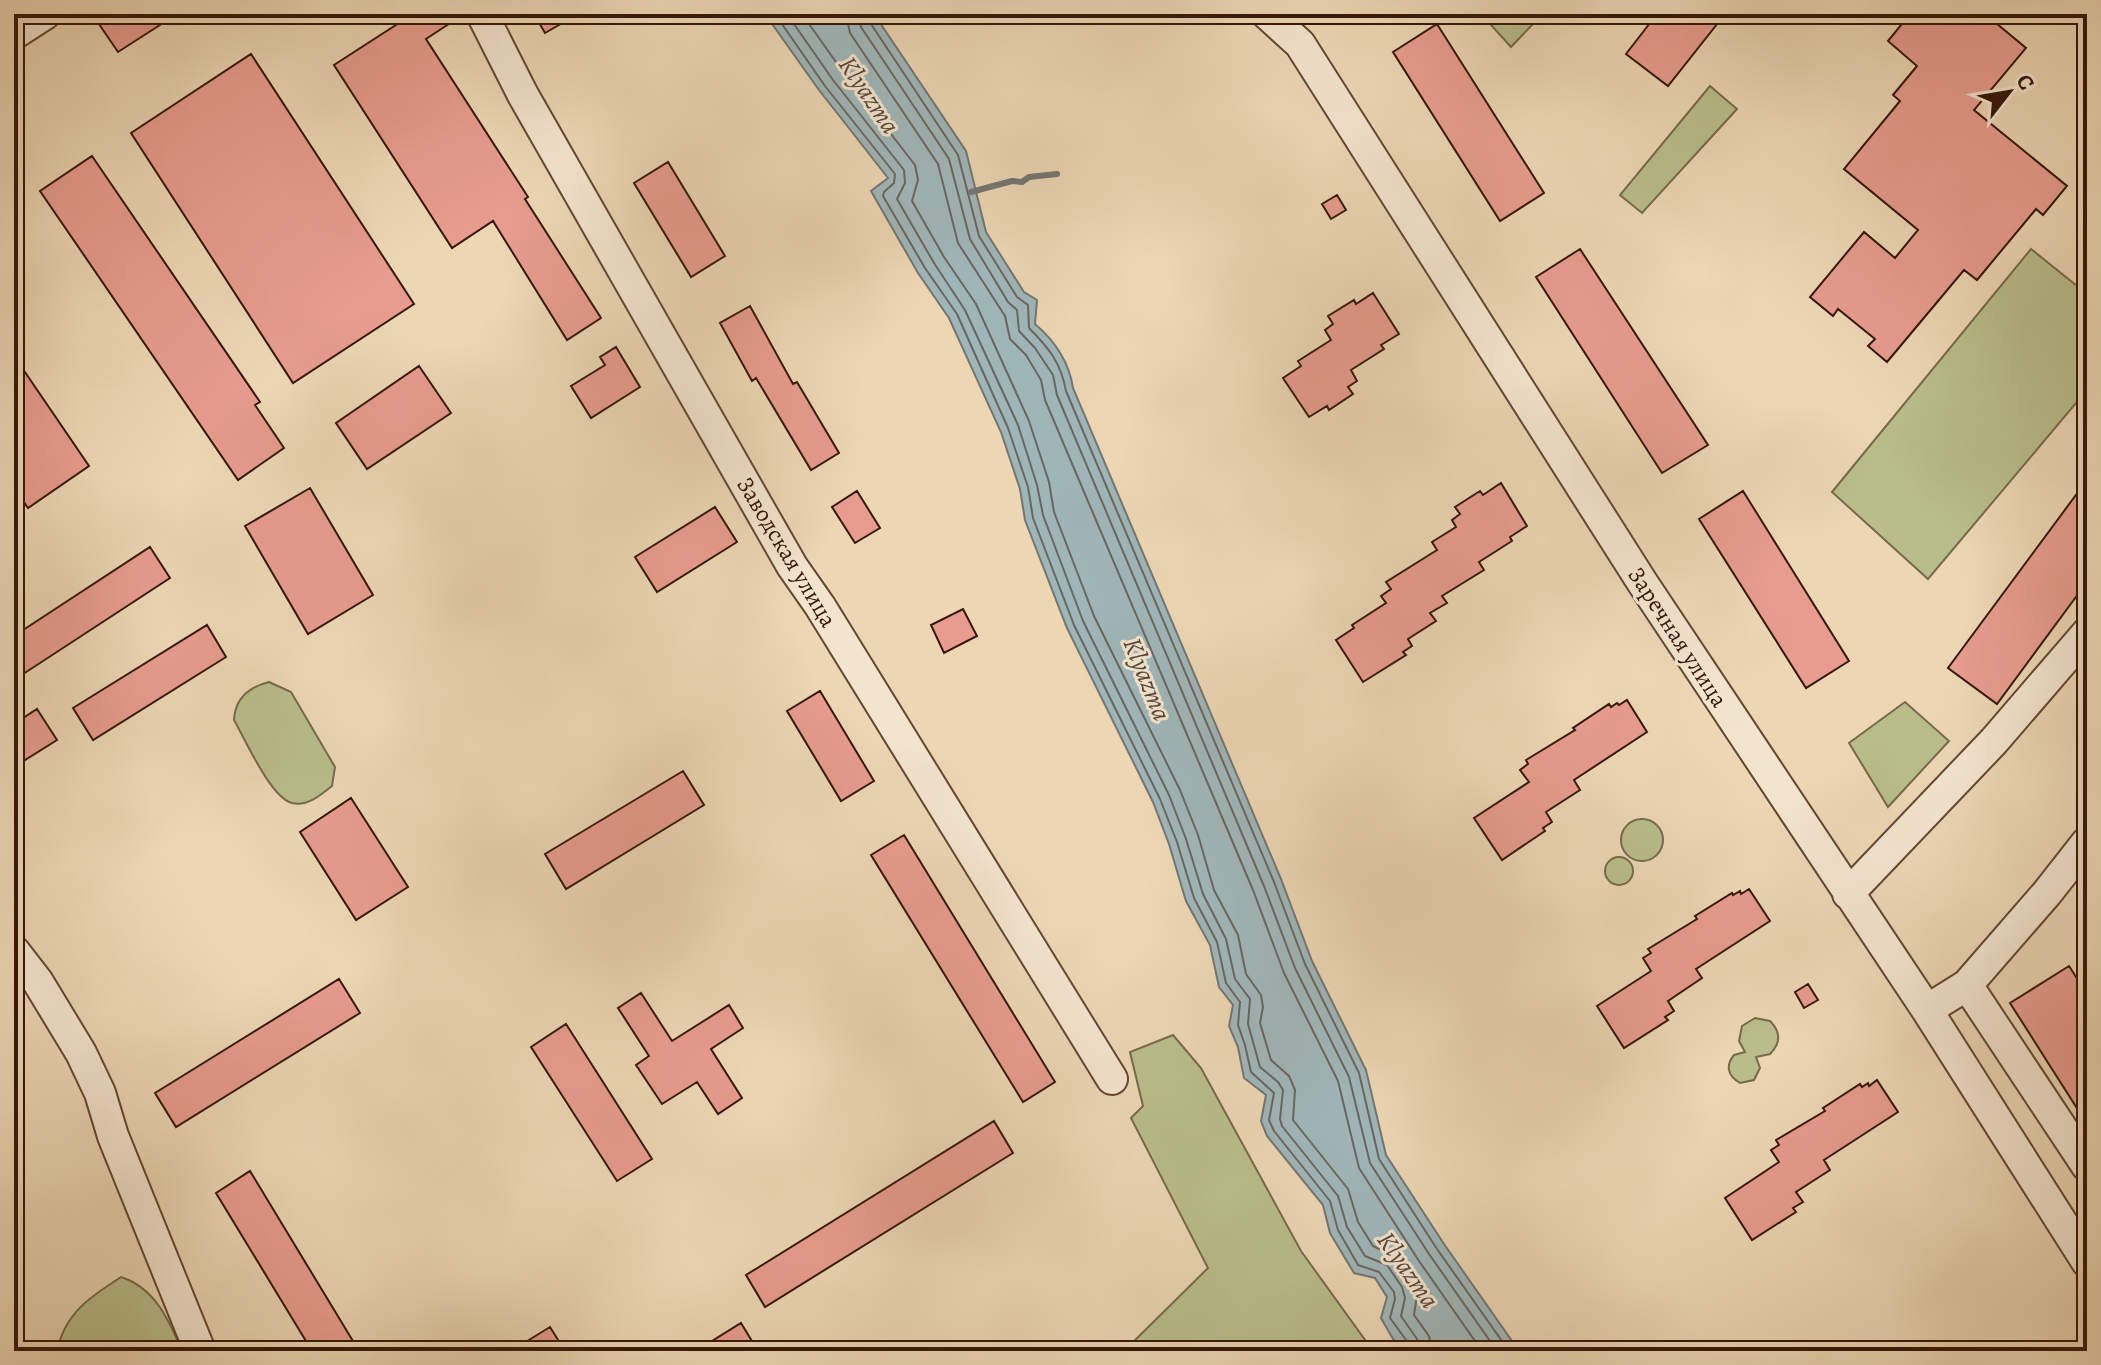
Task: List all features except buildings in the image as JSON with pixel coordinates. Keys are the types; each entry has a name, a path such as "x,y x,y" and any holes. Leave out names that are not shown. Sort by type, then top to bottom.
{"street":[{"path":"14,34 45,14"},
{"name":"Заводская улица","path":"482,14 523,95 792,566 828,619 1112,1079"},
{"name":"Заречная улица","path":"1267,14 1300,44 1642,582 1927,1010 2087,1262"},
{"path":"1848,894 1994,741 2087,633"},
{"path":"1927,1010 1967,985 2087,842"},
{"path":"14,951 38,982 81,1053 100,1093 113,1136 200,1351"},
{"path":"1967,985 2087,1166"}],"green space":[{"path":"1481,14 1522,14 1533,24 1511,47"},
{"path":"1710,86 1737,109 1642,213 1620,195"},
{"path":"2031,249 2087,294 2087,390 1928,579 1832,492"},
{"path":"269,682 291,692 335,767 332,786 308,802 292,803 276,791 259,767 234,720 237,706 244,695"},
{"path":"1905,702 1949,741 1888,807 1849,743"},
{"path":"1642,819 1656,826 1663,840 1656,854 1642,861 1628,854 1621,840 1628,826"},
{"path":"1619,857 1629,861 1633,871 1629,881 1619,885 1609,881 1605,871 1609,861"},
{"path":"1755,1018 1770,1021 1778,1033 1778,1042 1770,1054 1756,1057 1760,1068 1754,1080 1740,1083 1730,1074 1729,1063 1734,1055 1745,1052 1739,1041 1742,1026"},
{"path":"1173,1035 1201,1068 1301,1251 1373,1351 1124,1351 1208,1268 1131,1118 1143,1106 1130,1052"},
{"path":"121,1277 152,1297 166,1317 182,1351 57,1351 66,1326 80,1307"}],"water":[{"name":"Klyazma","path":"765,14 874,14 966,151 986,232 1024,292 1037,300 1035,324 1055,345 1064,361 1281,879 1312,961 1366,1070 1386,1155 1519,1351 1404,1351 1381,1318 1387,1297 1375,1278 1354,1273 1330,1233 1323,1205 1267,1136 1261,1121 1266,1095 1244,1078 1238,1047 1229,1026 1233,1005 1219,987 1210,945 1186,901 1153,802 1067,628 1025,520 1020,489 1001,432 949,318 918,273 871,191 888,178"}],"waterway":[{"path":"971,192 1012,181 1022,182 1029,177 1057,174"}]}
